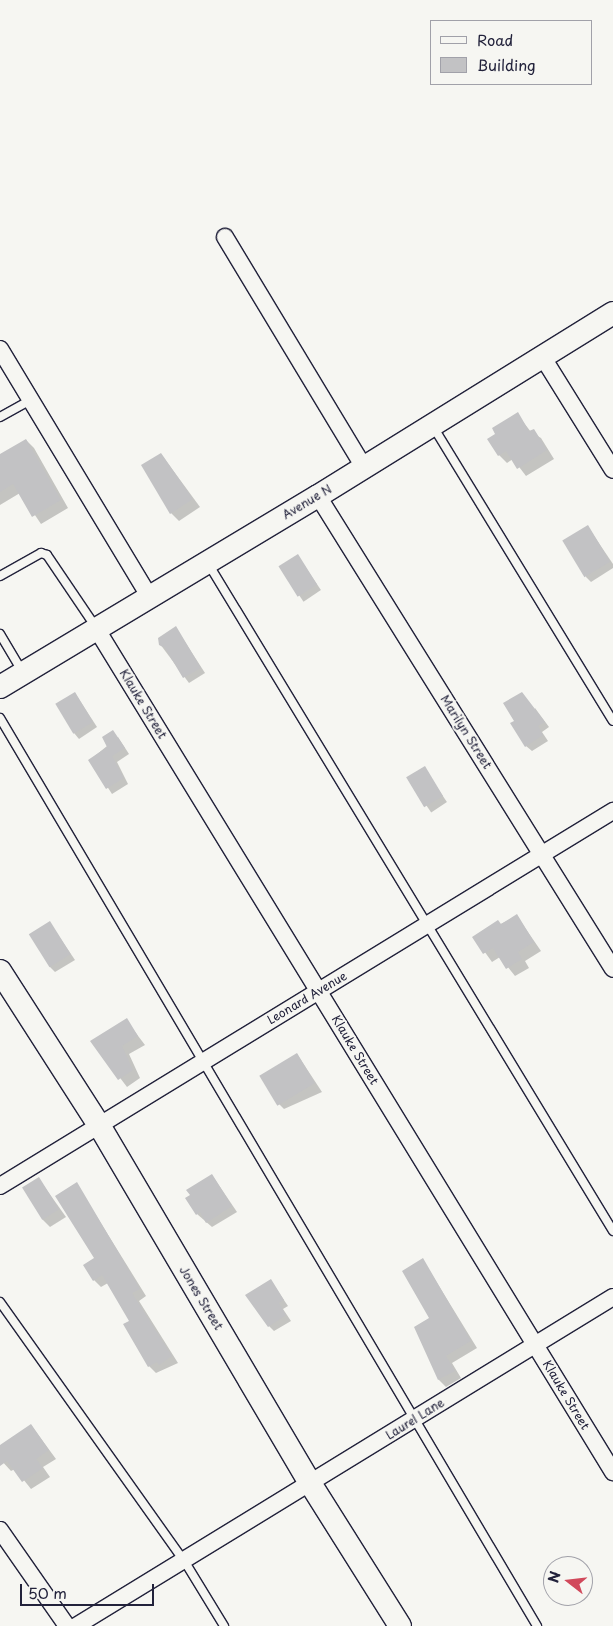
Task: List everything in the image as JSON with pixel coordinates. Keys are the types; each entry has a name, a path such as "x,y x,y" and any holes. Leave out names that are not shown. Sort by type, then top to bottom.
{"street":[{"path":"225,237 363,466"},
{"name":"Avenue N","path":"0,687 206,561 318,496 363,466 613,313"},
{"path":"1,354 31,400 149,596"},
{"path":"542,356 613,470"},
{"name":"Marilyn Street","path":"318,496 613,969"},
{"name":"Klauke Street","path":"96,628 613,1472"},
{"name":"Leonard Avenue","path":"0,1186 613,811"},
{"name":"Jones Street","path":"0,971 99,1125 310,1483 400,1626"},
{"name":"Laurel Lane","path":"76,1626 185,1562 217,1540 613,1297"},
{"path":"0,1530 67,1626"}],"lane":[{"path":"0,417 31,400"},
{"path":"431,424 613,721"},
{"path":"0,576 41,553 47,555 96,628"},
{"path":"206,561 613,1231"},
{"path":"0,634 23,672"},
{"path":"0,718 536,1626"},
{"path":"0,1302 185,1562 224,1626"}],"building":[{"path":"518,412 529,431 534,429 547,450 517,469 506,451 498,456 487,439 495,434 492,428"},
{"path":"26,439 61,500 32,517 13,484 0,492 0,454"},
{"path":"161,453 193,499 170,514 141,465"},
{"path":"588,525 610,562 584,577 562,540"},
{"path":"298,554 317,585 298,597 278,566"},
{"path":"176,626 201,668 183,678 165,648 159,645 158,638"},
{"path":"75,692 93,722 73,734 55,704"},
{"path":"522,692 545,722 538,726 543,735 525,747 510,723 514,721 503,703"},
{"path":"113,730 125,748 112,756 124,778 106,789 88,760 107,747 102,737"},
{"path":"425,766 443,796 424,807 406,777"},
{"path":"517,914 534,942 518,952 522,959 506,969 493,948 483,954 472,937 498,920 501,924"},
{"path":"50,921 71,954 49,967 29,934"},
{"path":"127,1018 138,1036 122,1046 133,1070 118,1080 90,1041"},
{"path":"297,1053 315,1083 277,1106 259,1076"},
{"path":"212,1174 232,1206 206,1223 200,1212 196,1215 185,1198 190,1195 186,1190"},
{"path":"39,1177 59,1209 42,1220 22,1188"},
{"path":"77,1182 140,1289 132,1293 172,1356 159,1365 157,1362 148,1367 123,1324 129,1321 102,1275 93,1281 83,1265 94,1258 55,1196"},
{"path":"423,1258 471,1341 446,1356 455,1371 438,1380 414,1327 429,1318 402,1271"},
{"path":"271,1279 284,1300 279,1303 286,1315 268,1327 245,1295"},
{"path":"31,1424 49,1450 36,1459 43,1468 22,1482 7,1461 0,1466 0,1445"}]}
